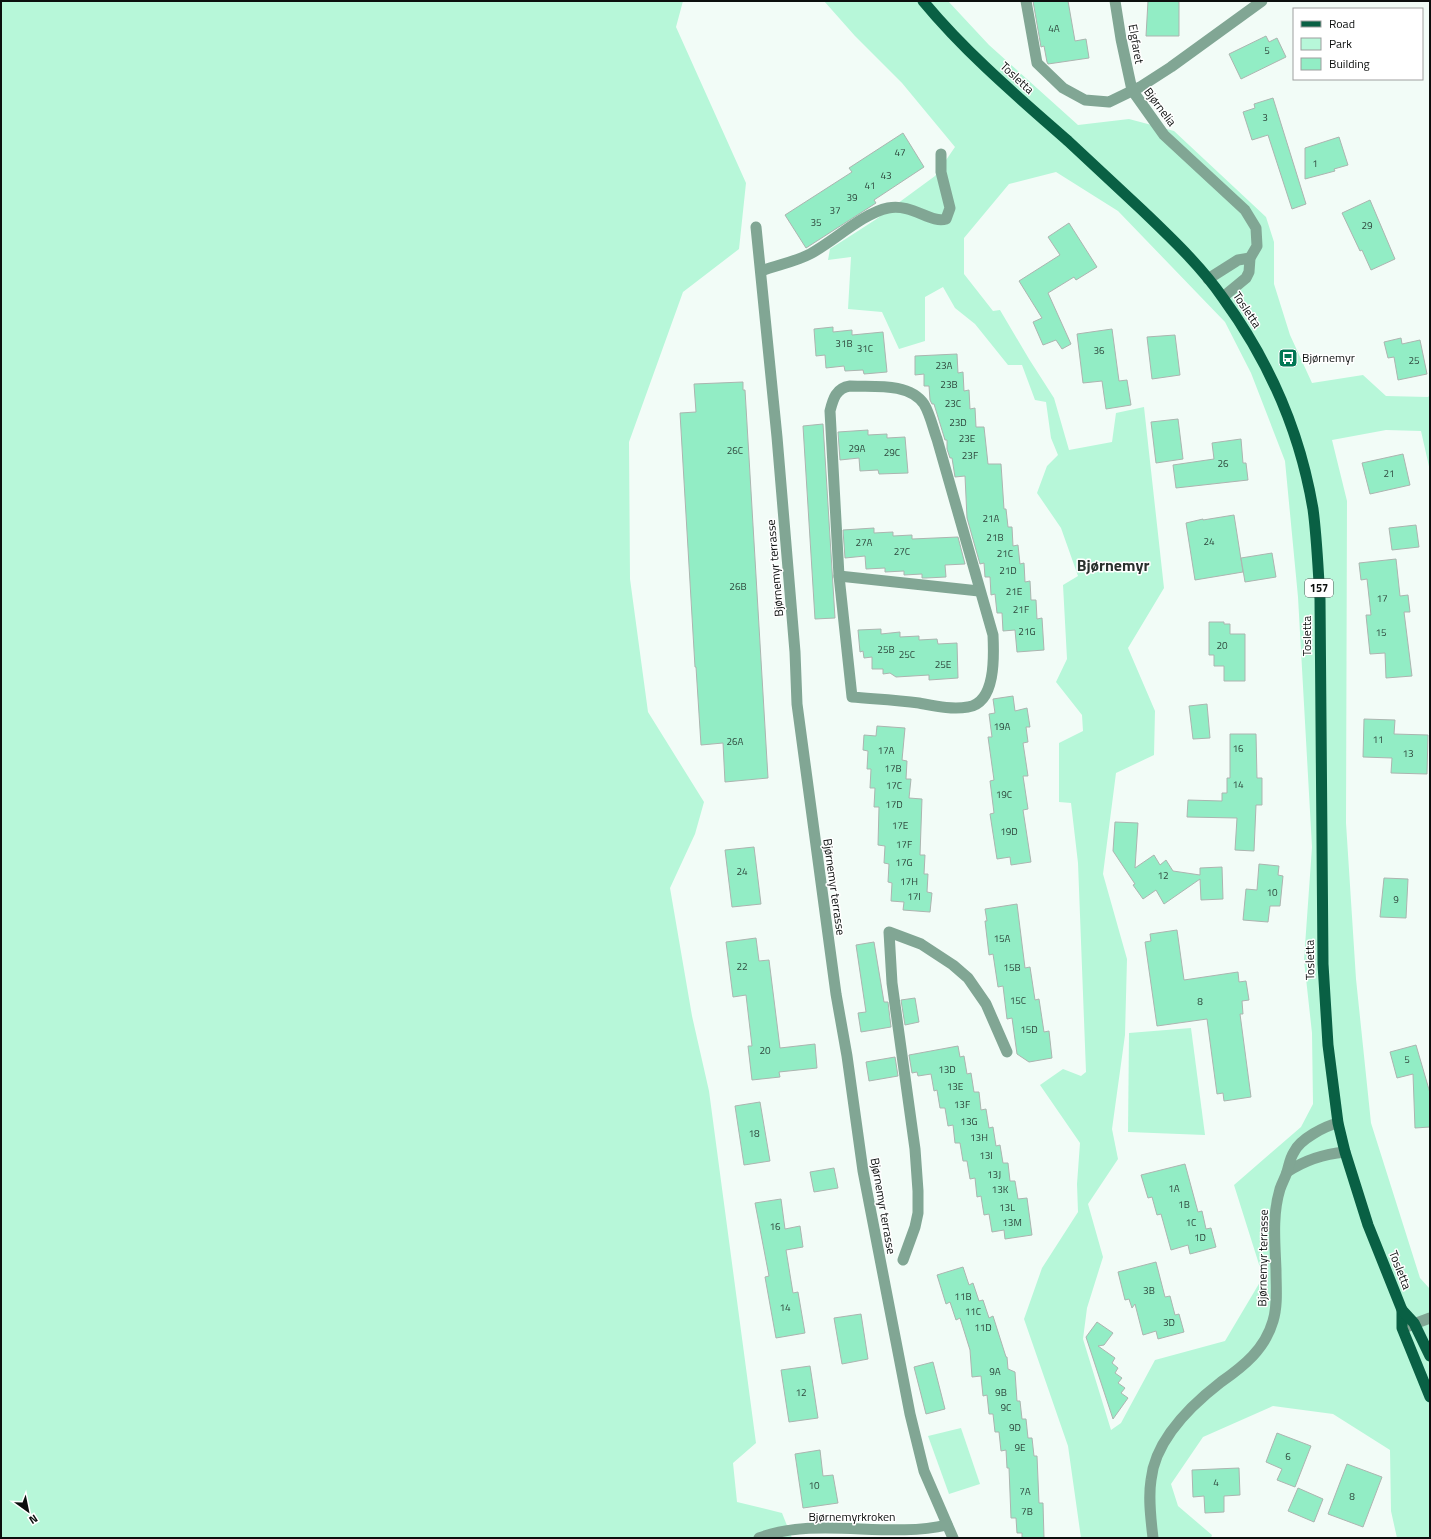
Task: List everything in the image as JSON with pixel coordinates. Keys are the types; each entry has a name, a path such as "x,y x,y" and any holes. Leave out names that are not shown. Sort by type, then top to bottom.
{"main road":[{"name":"Tosletta","path":"923,1 941,22 988,69 1173,240 1208,279 1223,297 1247,332 1274,382 1288,415 1298,447 1312,509 1320,599 1321,844 1324,1000 1338,1123 1345,1152 1368,1225 1402,1310 1414,1323"},
{"name":"Tosletta","path":"1402,1310 1402,1328"},
{"name":"157","path":"1414,1323 1429,1350"},
{"name":"157","path":"1402,1328 1430,1397"}],"street":[{"path":"1026,1 1037,63 1063,88 1085,100 1109,102 1132,90"},
{"name":"Elgfaret","path":"1115,1 1121,39 1132,90"},
{"name":"Bjørnelia","path":"1223,297 1246,278 1249,272 1250,258 1257,246 1256,228 1251,218 1230,195 1164,135 1132,90 1171,67 1262,1"},
{"path":"761,270 810,254 874,213 887,208 908,208 940,221 946,219 950,208 941,172 942,154"},
{"name":"Bjørnemyr terrasse","path":"756,227 794,644 797,704 836,994 847,1056 863,1171 910,1414 924,1472 953,1538"},
{"path":"1208,279 1238,260 1250,258"},
{"path":"846,386 896,388 914,394 926,408 937,439 979,591 993,635 991,682 987,691 976,704 969,707 948,708 918,703 852,697 839,576 830,411 834,397 838,391 846,386"},
{"path":"839,576 979,591"},
{"path":"903,1260 915,1227 918,1213 918,1191 915,1149 892,983 889,932 921,944 953,965 968,978 986,1004 1007,1052"},
{"name":"Bjørnemyr terrasse","path":"1153,1538 1150,1481 1157,1455 1172,1432 1200,1399 1248,1361 1261,1347 1269,1334 1274,1319 1276,1300 1276,1208 1280,1188 1294,1151 1316,1131 1338,1123"},
{"path":"1287,1172 1302,1162 1326,1154 1345,1152"},
{"path":"1402,1328 1430,1318"},
{"path":"1413,1354 1429,1350"},
{"name":"Bjørnemyrkroken","path":"759,1538 786,1530 912,1530 947,1526"}],"green space":[{"path":"1,1 683,1 676,27 746,183 739,249 683,292 629,442 630,579 648,712 704,802 695,834 670,888 692,1016 709,1091 756,1443 733,1463 737,1502 782,1513 792,1538 1,1538"},
{"path":"824,1 948,1 989,45 1078,125 1129,119 1174,131 1266,217 1274,242 1274,284 1290,335 1312,383 1363,375 1386,396 1428,397 1430,395 1430,471 1421,431 1386,430 1332,440 1347,501 1346,823 1356,979 1371,1123 1420,1278 1430,1289 1430,1538 1397,1538 1391,1511 1390,1450 1333,1414 1273,1406 1203,1437 1171,1484 1178,1506 1212,1535 1211,1538 1081,1538 1068,1446 1024,1319 1042,1268 1078,1212 1077,1184 1080,1143 1040,1085 1063,1069 1081,1076 1086,1072 1078,863 1071,803 1059,802 1059,743 1083,731 1082,715 1056,682 1067,659 1063,585 1078,576 1061,528 1037,493 1047,466 1058,455 1051,438 1046,402 1035,400 1022,365 1008,365 975,324 955,308 943,287 925,297 925,341 899,349 882,312 848,309 851,257 828,260 830,249 875,220 935,176 955,147 902,83 855,36","holes":["1056,172 1118,211 1225,322 1251,373 1285,461 1298,597 1312,847 1304,960 1312,1033 1313,1104 1301,1127 1234,1185 1263,1277 1225,1341 1155,1360 1121,1423 1111,1430 1083,1339 1087,1308 1103,1257 1088,1204 1118,1159 1112,1129 1125,1035 1127,959 1103,874 1116,773 1154,755 1155,711 1128,648 1164,588 1144,407 1116,413 1112,442 1069,450 1054,398 1000,310 993,311 964,274 964,238 1009,184"]},
{"path":"1191,1028 1205,1135 1128,1132 1129,1033"},
{"path":"961,1428 980,1484 949,1494 928,1436"}],"building":[{"path":"1033,1 1068,1 1075,41 1086,39 1089,58 1048,64 1044,46 1041,47"},
{"path":"1148,1 1179,1 1179,36 1146,36"},
{"path":"1266,36 1269,42 1277,38 1286,57 1241,79 1229,54"},
{"path":"1273,98 1306,204 1292,209 1268,135 1252,140 1243,112 1255,108 1254,104"},
{"path":"903,133 924,167 874,200 876,203 806,248 785,215 852,172 849,168"},
{"path":"1339,137 1348,165 1334,169 1335,171 1305,179 1305,148"},
{"path":"1370,200 1395,259 1371,270 1342,213"},
{"path":"1069,223 1097,267 1076,280 1074,277 1048,293 1071,344 1062,349 1056,340 1043,345 1033,322 1042,318 1019,281 1060,255 1048,237"},
{"path":"833,327 833,332 852,330 852,335 883,332 887,372 864,374 863,370 845,371 844,366 826,368 825,355 816,356 814,329"},
{"path":"1112,329 1119,381 1127,380 1131,405 1106,409 1102,381 1083,383 1077,334"},
{"path":"1175,335 1180,375 1152,379 1147,337"},
{"path":"1401,338 1402,344 1420,340 1427,374 1398,380 1394,357 1388,358 1384,342"},
{"path":"957,354 958,373 963,372 964,391 969,390 970,409 975,408 976,427 984,427 988,464 1001,464 1004,509 1006,509 1008,527 1012,527 1013,546 1018,545 1020,564 1024,563 1025,582 1030,581 1031,600 1036,600 1037,619 1042,618 1044,650 1017,652 1015,630 1003,631 1002,613 997,613 995,594 991,595 990,577 985,577 984,563 980,564 967,518 965,476 955,477 952,458 950,458 947,449 947,440 945,440 934,404 932,404 930,400 929,386 924,386 924,374 915,375 915,356"},
{"path":"743,382 743,390 745,390 768,778 725,782 723,743 701,745 680,413 696,412 694,384"},
{"path":"1178,419 1183,459 1156,463 1151,422"},
{"path":"823,424 835,618 815,619 803,426"},
{"path":"868,430 868,435 887,434 887,438 905,437 908,473 879,474 878,470 860,471 859,458 840,460 838,432"},
{"path":"1241,439 1243,463 1246,463 1248,480 1176,488 1173,465 1214,459 1212,443"},
{"path":"1403,454 1410,485 1370,494 1362,463"},
{"path":"1234,515 1243,572 1195,580 1186,523"},
{"path":"1416,525 1419,547 1392,550 1389,528"},
{"path":"874,528 874,533 893,532 893,536 912,535 912,539 958,537 965,564 945,565 946,577 922,578 922,574 904,575 904,571 885,572 885,568 866,569 865,556 845,558 843,530"},
{"path":"1272,553 1276,577 1245,582 1241,558"},
{"path":"1396,559 1400,596 1408,595 1410,612 1404,612 1412,676 1386,678 1385,653 1370,654 1366,615 1371,615 1367,579 1361,580 1359,563"},
{"path":"1209,622 1224,622 1224,624 1230,624 1230,634 1245,634 1245,681 1224,681 1224,666 1214,666 1214,655 1209,655"},
{"path":"881,629 881,634 900,632 900,637 919,636 919,640 937,639 938,644 957,643 958,678 929,680 929,675 896,677 890,673 883,674 883,669 872,669 872,657 864,658 863,651 860,652 858,630"},
{"path":"1013,696 1015,711 1027,708 1030,727 1026,727 1028,742 1023,743 1028,776 1023,776 1028,809 1023,810 1031,862 1011,865 1010,857 997,859 990,814 994,813 990,781 994,780 988,737 992,737 989,714 995,713 993,699"},
{"path":"1207,704 1210,738 1193,739 1189,706"},
{"path":"1364,719 1395,720 1394,734 1428,735 1427,774 1391,773 1392,758 1363,757"},
{"path":"877,726 905,728 902,760 907,761 906,779 911,779 909,798 922,799 920,855 925,855 924,874 928,874 927,892 932,893 930,912 903,910 904,902 891,901 892,883 888,882 889,864 884,863 885,846 878,845 879,807 874,807 875,788 870,788 871,769 867,769 868,751 863,750 864,735 876,736"},
{"path":"1230,734 1256,734 1257,778 1262,778 1262,805 1256,805 1254,851 1235,850 1237,818 1187,817 1188,800 1222,801 1222,793 1227,793 1227,778 1230,778"},
{"path":"1115,822 1138,823 1135,868 1154,855 1160,865 1166,860 1173,871 1200,875 1200,868 1222,867 1223,899 1201,900 1200,879 1164,904 1156,890 1143,899 1113,851"},
{"path":"754,847 761,904 732,907 725,850"},
{"path":"1259,864 1279,866 1278,875 1283,876 1280,906 1270,906 1268,922 1243,920 1246,889 1257,890"},
{"path":"1384,878 1408,879 1406,918 1380,917"},
{"path":"1017,904 1025,968 1030,967 1035,1000 1039,999 1044,1032 1049,1031 1052,1058 1029,1062 1017,1054 1012,1018 1007,1019 1003,986 998,987 993,954 989,955 985,921 987,921 985,909"},
{"path":"1177,930 1184,980 1238,972 1239,982 1246,981 1249,1000 1242,1001 1243,1014 1240,1014 1251,1097 1224,1101 1223,1093 1217,1094 1207,1019 1157,1026 1145,942 1151,941 1150,934"},
{"path":"756,938 759,961 769,960 780,1048 815,1044 817,1068 779,1072 780,1077 752,1080 748,1046 752,1046 746,995 733,997 726,942"},
{"path":"874,942 884,1002 888,1002 891,1027 861,1032 858,1013 866,1012 856,945"},
{"path":"915,998 919,1022 905,1025 901,1000"},
{"path":"1416,1045 1430,1093 1430,1127 1415,1128 1413,1074 1397,1078 1390,1052"},
{"path":"958,1046 960,1057 964,1056 967,1074 971,1073 974,1092 979,1092 981,1110 986,1109 989,1128 993,1127 996,1146 1000,1145 1003,1163 1008,1163 1010,1181 1015,1181 1018,1199 1027,1198 1032,1235 1005,1239 1004,1230 992,1232 989,1214 984,1215 981,1196 977,1197 975,1178 970,1179 967,1161 963,1161 960,1143 955,1143 953,1125 948,1126 945,1108 940,1108 937,1090 934,1091 931,1074 918,1076 917,1072 912,1073 909,1055"},
{"path":"895,1057 898,1076 869,1081 866,1062"},
{"path":"760,1102 770,1161 744,1165 735,1106"},
{"path":"1185,1164 1198,1212 1202,1211 1206,1229 1211,1228 1216,1247 1190,1254 1188,1245 1171,1250 1161,1214 1157,1215 1152,1197 1148,1198 1141,1175"},
{"path":"834,1168 838,1188 814,1192 810,1172"},
{"path":"781,1199 785,1229 800,1226 803,1247 786,1250 793,1293 798,1292 805,1333 776,1338 765,1277 769,1276 755,1203"},
{"path":"1156,1262 1165,1297 1170,1296 1175,1315 1179,1314 1184,1332 1158,1339 1156,1331 1143,1335 1135,1304 1132,1308 1129,1299 1125,1300 1118,1272"},
{"path":"963,1267 969,1285 973,1283 979,1301 983,1300 989,1318 993,1316 1007,1357 1008,1369 1015,1372 1017,1401 1020,1401 1022,1419 1026,1419 1028,1438 1032,1438 1034,1456 1037,1456 1039,1503 1043,1503 1044,1538 1022,1538 1022,1533 1017,1533 1016,1518 1011,1518 1009,1468 1007,1468 1006,1450 1001,1451 999,1432 995,1432 993,1414 989,1414 987,1395 983,1396 981,1376 972,1377 970,1350 960,1318 956,1320 950,1302 946,1304 937,1275"},
{"path":"861,1314 868,1359 842,1364 834,1318"},
{"path":"1097,1322 1113,1333 1104,1345 1098,1346 1115,1358 1112,1363 1118,1368 1115,1373 1122,1378 1118,1383 1125,1388 1121,1393 1128,1398 1113,1419 1086,1337"},
{"path":"933,1362 945,1409 926,1414 914,1367"},
{"path":"810,1366 818,1418 789,1422 781,1370"},
{"path":"1277,1433 1311,1446 1295,1487 1277,1480 1282,1469 1266,1462"},
{"path":"820,1450 823,1476 833,1475 838,1503 803,1508 795,1454"},
{"path":"1347,1464 1382,1477 1363,1527 1328,1514"},
{"path":"1239,1468 1240,1495 1224,1496 1224,1512 1205,1513 1204,1496 1193,1497 1192,1470"},
{"path":"1298,1488 1323,1499 1314,1522 1288,1511"}],"place":[{"name":"Bjørnemyr","path":"1288,358"}],"district":[{"name":"Bjørnemyr","path":"1113,565"}]}
